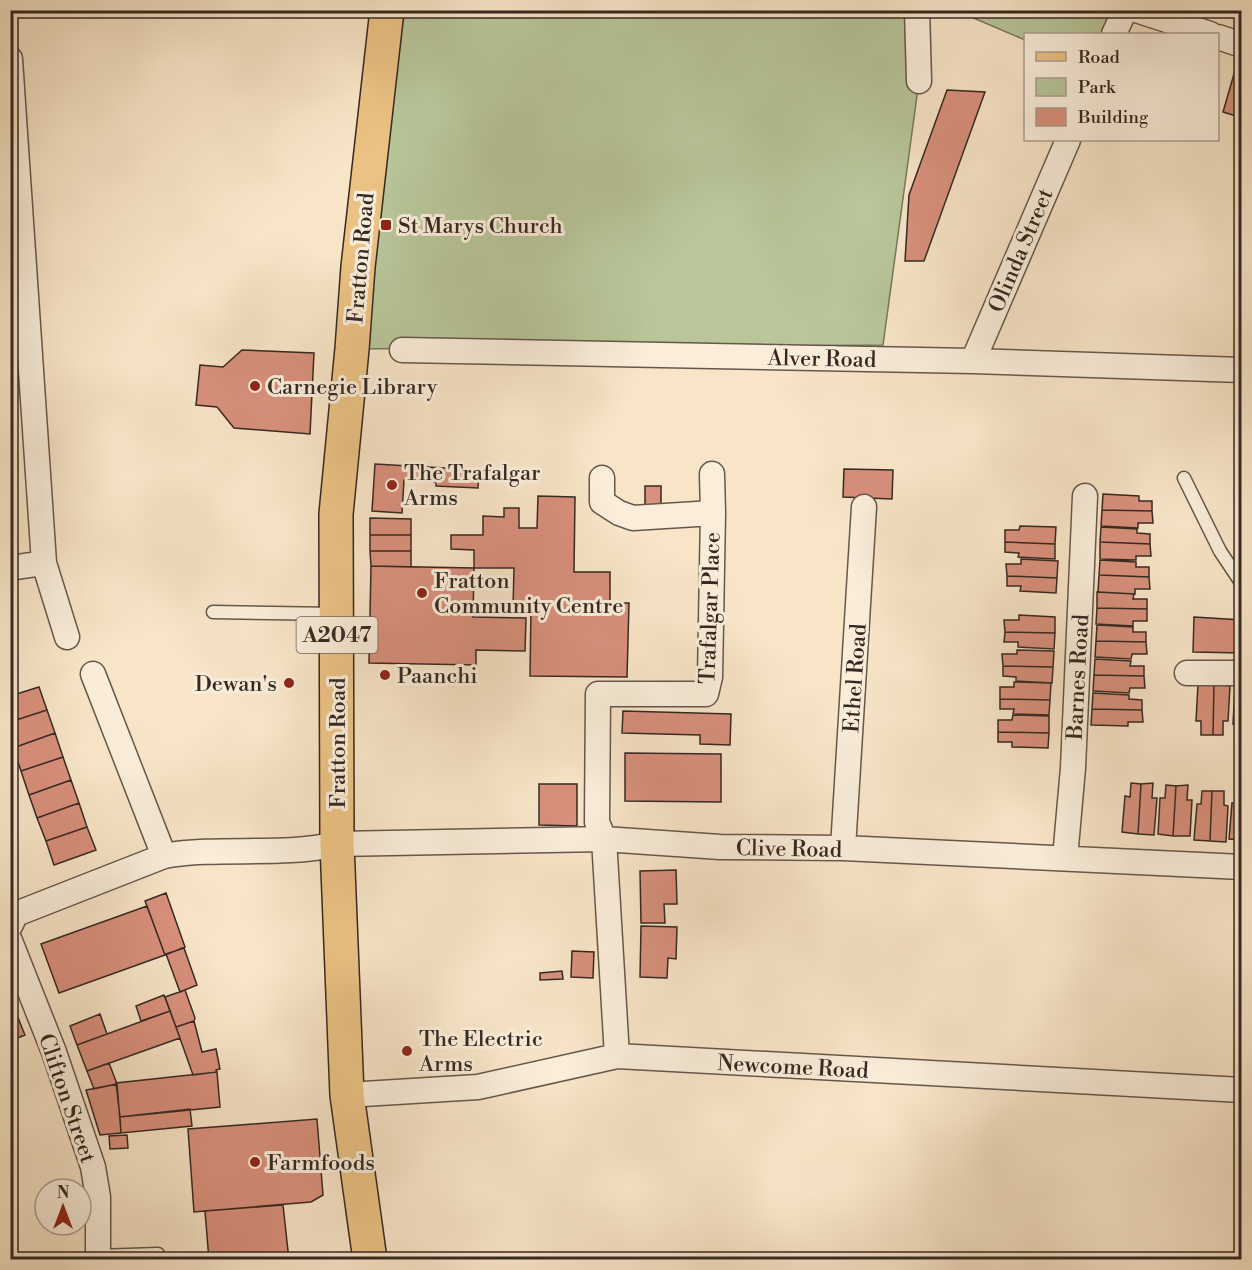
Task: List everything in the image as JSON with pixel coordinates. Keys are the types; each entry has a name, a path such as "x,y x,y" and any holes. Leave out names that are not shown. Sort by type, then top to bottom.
{"main road":[{"name":"Fratton Road","path":"370,1260 347,1095 337,844 336,514 358,267 387,10"}],"street":[{"path":"917,10 919,81"},
{"path":"1114,33 1125,10"},
{"path":"1136,10 1207,33"},
{"path":"1219,37 1242,45"},
{"path":"10,59 44,563 67,637"},
{"name":"Olinda Street","path":"973,361 1068,141"},
{"name":"Alver Road","path":"402,350 973,361 1242,370"},
{"path":"712,474 713,513"},
{"name":"Trafalgar Place","path":"602,478 602,502 633,519 713,513 710,676 706,694 597,694 597,822 604,839 617,1056"},
{"name":"Barnes Road","path":"1065,858 1073,768 1085,496"},
{"name":"Ethel Road","path":"843,848 864,507"},
{"path":"10,568 44,563"},
{"path":"1187,673 1242,673"},
{"path":"93,674 164,856"},
{"name":"Clive Road","path":"10,926 16,914 164,856 188,852 313,850 337,844 604,839 720,846 843,848 1242,867"},
{"name":"Clifton Street","path":"10,941 54,1052 93,1167 98,1197 98,1258"},
{"name":"Newcome Road","path":"347,1095 478,1087 617,1056 1242,1090"}],"lane":[{"path":"1184,478 1220,551 1242,584"},
{"path":"213,612 337,614"},
{"path":"98,1258 158,1254"}],"green space":[{"path":"1121,10 1110,33 1024,33 1024,40 957,11"},
{"path":"393,11 917,11 919,81 883,345 352,349"}],"building":[{"path":"1238,60 1242,62 1242,118 1223,112"},
{"path":"947,90 985,92 924,261 905,261 909,195"},
{"name":"Carnegie Library","path":"242,350 314,353 310,434 234,428 217,407 196,405 200,365 223,367"},
{"path":"375,464 479,470 478,488 436,486 436,482 404,480 402,513 372,511"},
{"path":"844,469 893,470 892,499 843,497"},
{"path":"645,486 661,486 661,507 645,507"},
{"path":"1103,494 1139,496 1139,501 1152,501 1152,511 1102,510"},
{"name":"Fratton Community Centre","path":"538,496 575,497 574,572 610,572 610,603 629,603 627,677 530,676 531,607 513,607 514,568 474,568 474,550 451,549 451,535 483,535 483,516 504,517 504,508 519,508 519,528 537,528"},
{"path":"1102,510 1152,511 1153,523 1138,523 1138,528 1101,526"},
{"path":"370,518 411,519 411,535 370,535"},
{"path":"1020,526 1056,527 1055,544 1005,542 1005,530 1019,530"},
{"path":"1101,527 1137,529 1137,533 1150,534 1150,544 1100,542"},
{"path":"10,529 13,529 14,549 10,549"},
{"path":"370,535 411,535 411,551 370,551"},
{"path":"1005,542 1055,544 1055,559 1018,557 1019,553 1005,552"},
{"path":"1100,542 1150,544 1151,556 1136,556 1136,560 1100,559"},
{"path":"370,551 411,551 411,567 371,566"},
{"path":"1021,559 1058,561 1057,578 1007,576 1006,564 1021,564"},
{"path":"1100,560 1136,562 1136,567 1149,567 1149,577 1099,575"},
{"name":"Fratton Community Centre","path":"371,566 474,568 473,617 526,618 525,651 476,650 476,665 369,663"},
{"path":"1099,575 1149,577 1150,589 1135,589 1135,594 1098,592"},
{"path":"1007,576 1057,578 1056,593 1020,591 1021,586 1007,586"},
{"path":"1097,592 1134,594 1133,599 1147,599 1147,609 1097,608"},
{"path":"1097,608 1147,609 1147,621 1133,621 1133,626 1096,624"},
{"path":"1019,615 1055,617 1055,633 1005,632 1004,620 1019,620"},
{"path":"1194,617 1242,620 1242,653 1193,652"},
{"path":"1097,625 1133,627 1133,632 1146,632 1146,642 1096,641"},
{"path":"1005,632 1055,633 1054,649 1018,647 1018,642 1004,642"},
{"path":"1096,641 1146,642 1147,654 1132,654 1131,659 1095,657"},
{"path":"1017,650 1054,651 1053,667 1003,666 1002,654 1017,654"},
{"path":"1095,659 1131,661 1130,666 1144,666 1144,676 1094,675"},
{"path":"1003,666 1053,667 1052,683 1016,681 1016,677 1003,676"},
{"path":"1094,675 1144,676 1145,688 1130,688 1129,693 1093,691"},
{"path":"1014,682 1051,683 1050,700 1000,699 1000,687 1014,687"},
{"path":"1198,684 1214,684 1213,735 1201,735 1201,721 1196,721"},
{"path":"1214,684 1230,686 1228,721 1223,721 1223,735 1213,735"},
{"path":"39,687 47,710 10,722 10,696"},
{"path":"1235,688 1242,688 1242,739 1238,739 1238,724 1233,724"},
{"path":"1093,693 1129,695 1129,699 1142,700 1142,710 1092,709"},
{"path":"1000,699 1050,700 1049,715 1013,714 1014,709 1000,709"},
{"path":"1092,709 1142,710 1143,722 1128,722 1128,726 1091,725"},
{"path":"47,710 55,733 13,748 10,740 10,722"},
{"path":"623,711 731,714 730,745 700,744 700,735 622,733"},
{"path":"1013,715 1049,716 1049,733 998,732 998,720 1012,720"},
{"path":"998,732 1049,733 1048,748 1012,747 1012,742 998,742"},
{"path":"55,733 63,757 21,771 13,748"},
{"path":"625,753 721,754 721,802 625,801"},
{"path":"63,757 71,780 29,795 21,771"},
{"path":"71,780 79,803 37,818 29,795"},
{"path":"1131,783 1141,784 1138,834 1122,832 1125,796 1130,797"},
{"path":"1153,783 1152,798 1157,798 1154,835 1138,834 1141,784"},
{"path":"539,784 577,784 577,826 539,825"},
{"path":"1166,785 1176,786 1173,836 1158,834 1160,798 1165,798"},
{"path":"1188,785 1187,800 1192,800 1190,836 1173,836 1176,786"},
{"path":"1237,789 1242,790 1242,840 1229,839 1232,803 1237,803"},
{"path":"1202,791 1212,791 1210,841 1194,840 1197,804 1201,804"},
{"path":"1212,791 1224,791 1224,805 1228,806 1226,842 1210,841"},
{"path":"79,803 87,827 46,841 37,818"},
{"path":"87,827 96,850 54,865 46,841"},
{"path":"676,870 677,904 664,904 665,923 641,923 640,871"},
{"path":"166,893 185,947 165,955 145,901"},
{"path":"147,906 165,955 59,993 41,944"},
{"path":"641,926 677,927 676,959 668,958 667,978 640,977"},
{"path":"184,948 197,985 180,992 166,954"},
{"path":"572,951 594,952 593,978 571,977"},
{"path":"562,971 563,979 540,980 540,973"},
{"path":"185,990 195,1018 194,1021 176,1027 165,997"},
{"path":"164,995 170,1011 141,1021 136,1006"},
{"path":"10,998 25,1035 10,1041"},
{"path":"170,1011 180,1038 87,1071 77,1045"},
{"path":"100,1014 107,1034 77,1045 70,1026"},
{"path":"194,1021 202,1052 216,1049 220,1069 216,1070 217,1072 193,1075 176,1027"},
{"path":"109,1063 117,1084 94,1089 87,1071"},
{"path":"217,1072 220,1107 120,1117 116,1083"},
{"path":"117,1084 121,1133 100,1135 86,1090"},
{"path":"190,1109 192,1126 121,1133 120,1117"},
{"name":"Farmfoods","path":"317,1119 323,1195 311,1202 194,1212 188,1129"},
{"path":"127,1135 128,1148 110,1149 109,1136"},
{"path":"283,1205 289,1260 209,1260 205,1211"}],"place":[{"name":"St Marys Church","path":"386,225"},
{"name":"Carnegie Library","path":"255,386"},
{"name":"The Trafalgar Arms","path":"392,485"},
{"name":"Fratton Community Centre","path":"422,593"},
{"name":"Paanchi","path":"385,675"},
{"name":"Dewan's","path":"289,683"},
{"name":"The Electric Arms","path":"407,1051"},
{"name":"Farmfoods","path":"255,1162"}]}
